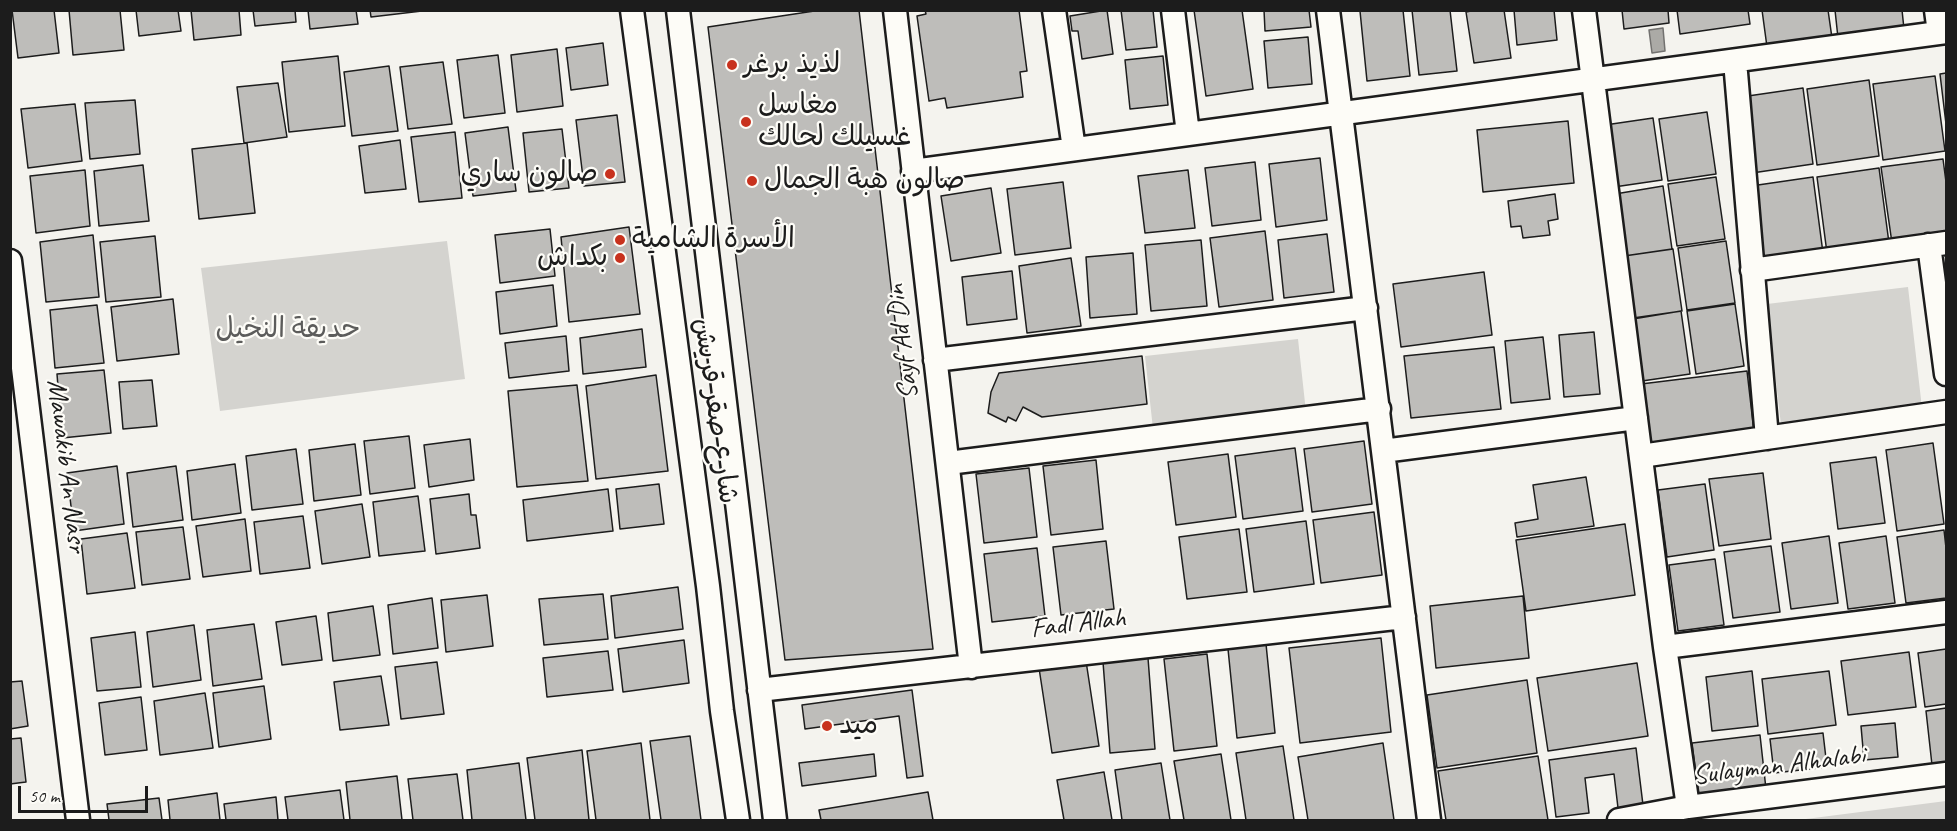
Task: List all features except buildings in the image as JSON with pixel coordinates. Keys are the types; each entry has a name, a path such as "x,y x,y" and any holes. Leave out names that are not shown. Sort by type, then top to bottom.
{"street":[{"name":"شارع صقر قريش","path":"632,10 708,586 722,711 739,820"},
{"name":"شارع صقر قريش","path":"678,10 773,817"},
{"name":"Sayf Ad Din","path":"895,10 971,667"},
{"path":"1054,10 1074,149"},
{"path":"1173,10 1188,134"},
{"path":"1328,10 1429,820"},
{"path":"1584,10 1665,647 1688,807"},
{"path":"913,171 1943,33 1936,10"},
{"path":"1735,61 1767,438"},
{"path":"1752,270 1938,244 1947,374"},
{"name":"Mawakib An Nasr","path":"10,261 78,820"},
{"path":"936,360 1366,308"},
{"path":"948,463 1379,409"},
{"path":"1641,456 1947,412"},
{"path":"1383,451 1636,418"},
{"path":"1665,647 1947,612"},
{"name":"Fadl Allah","path":"759,690 1404,617"},
{"name":"Sulayman Alhalabi","path":"1619,820 1688,807 1947,774"}],"green space":[{"name":"حديقة النخيل","path":"447,241 465,379 220,411 201,268"},
{"path":"1908,287 1922,408 1781,425 1767,304"},
{"path":"1298,339 1306,412 1153,429 1145,356"},
{"path":"1946,801 1946,820 1798,820"}],"shaded area":[{"path":"1663,28 1665,51 1652,53 1649,30"}],"place":[{"name":"لذيذ برغر","path":"732,65"},
{"name":"مغاسل غسيلك لحالك","path":"746,122"},
{"name":"صالون ساري","path":"610,174"},
{"name":"صالون هبة الجمال","path":"752,181"},
{"name":"الأسرة الشامية","path":"620,240"},
{"name":"بكداش","path":"620,258"},
{"name":"ميد","path":"827,726"}]}
